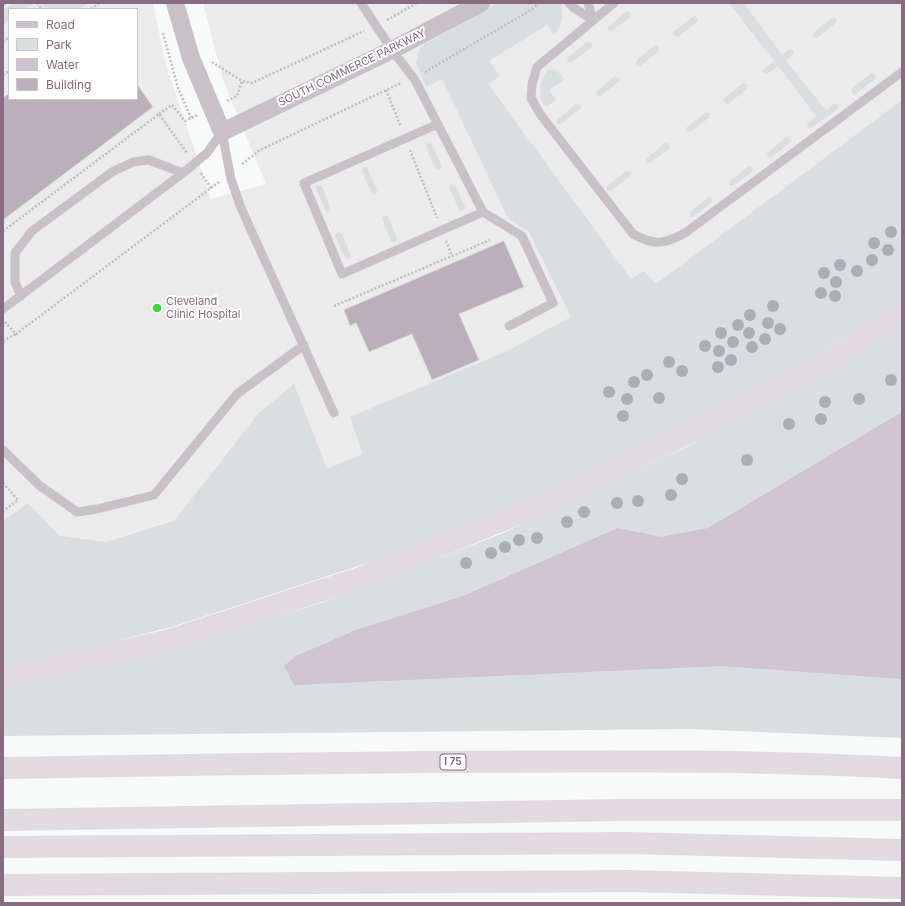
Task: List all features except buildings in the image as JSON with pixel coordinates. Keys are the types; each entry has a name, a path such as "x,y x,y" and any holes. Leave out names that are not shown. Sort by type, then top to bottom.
{"highway":[{"path":"3,678 170,640 360,578 540,505 707,424 835,357 902,313"},
{"name":"I 75","path":"3,768 166,765 694,761 812,763 902,768"},
{"path":"3,820 630,810 902,810"},
{"path":"3,847 628,843 902,850"},
{"path":"3,885 628,881 902,888"}],"street":[{"path":"175,3 191,58 222,132"},
{"name":"SOUTH COMMERCE PARKWAY","path":"222,132 392,50 481,3"}],"lane":[{"path":"361,3 392,50 413,78 483,212 522,236 553,304 509,326"},
{"path":"569,3 593,20"},
{"path":"588,3 593,20"},
{"path":"614,3 537,67 532,84 531,98 540,114 633,234 645,241 659,244 673,240 685,233 902,72"},
{"path":"438,124 304,183 342,274 483,212"},
{"path":"3,309 183,173 207,153 222,132"},
{"path":"222,132 230,173 241,208 334,413"},
{"path":"21,296 15,282 14,253 32,231 112,172 133,162 149,160 183,173"},
{"path":"3,450 39,485 77,512 97,509 154,495 237,394 304,345"}],"path":[{"path":"389,19 418,3"},
{"path":"3,341 16,334 260,150 442,63 531,10 540,3"},
{"path":"210,56 212,62 242,81 252,83 363,32"},
{"path":"159,114 172,105 185,121 237,96 242,81"},
{"path":"386,90 452,256"},
{"path":"334,306 490,240"},
{"path":"3,319 16,334"},
{"path":"3,483 18,500 3,512"}],"shaded area":[{"path":"3,3 153,3 166,65 211,199 266,184 224,83 203,3 902,3 902,138 576,351 341,465 106,542 3,564"}],"green space":[{"path":"13,3 33,3 26,8 8,8 8,22 3,26 3,10"},
{"path":"42,3 88,3 81,8 45,8"},
{"path":"497,3 561,3 562,20 554,35 547,25 489,61 500,76 488,84 631,279 644,271 656,284 902,100 902,301 811,359 588,473 419,546 175,626 3,670 3,521 28,503 60,536 106,542 175,520 258,414 294,384 327,469 363,454 350,417 507,351 571,317 529,232 508,218 442,79 426,87 416,63 420,47"},
{"path":"729,3 744,3 782,55 790,49 793,50 794,54 786,61 826,110 835,103 838,105 838,109 811,128 808,128 807,124 816,116 778,66 767,74 763,73 763,70 774,61"},
{"path":"627,11 631,12 631,17 612,31 608,30 608,27"},
{"path":"696,16 698,19 697,22 678,37 675,36 673,32"},
{"path":"833,17 837,19 836,23 817,38 813,36 813,33"},
{"path":"587,42 592,43 592,47 572,62 568,62 567,58"},
{"path":"655,45 659,46 659,51 640,66 636,64 636,61"},
{"path":"554,68 565,79 549,90 556,100 546,107 540,94 541,84 547,71"},
{"path":"871,73 876,75 875,79 856,94 852,93 851,89"},
{"path":"615,76 620,78 620,81 600,96 596,95 596,92"},
{"path":"743,83 748,85 747,89 728,104 725,103 723,99"},
{"path":"576,104 581,105 580,109 561,124 557,124 557,120"},
{"path":"706,112 710,114 709,118 690,132 686,131 686,128"},
{"path":"786,137 791,139 791,142 771,157 768,157 767,153"},
{"path":"427,143 432,144 442,166 439,170 436,169 426,147"},
{"path":"665,143 670,144 670,148 650,163 647,163 646,159"},
{"path":"749,166 753,168 752,172 733,186 730,186 729,182"},
{"path":"366,167 377,191 375,195 372,194 362,171 363,168"},
{"path":"626,171 631,172 630,176 611,191 607,190 607,186"},
{"path":"450,184 455,185 465,207 463,211 460,211 449,188"},
{"path":"317,185 322,186 331,209 329,212 326,212 316,189"},
{"path":"708,197 712,198 712,202 693,217 690,217 689,213"},
{"path":"383,215 388,216 397,239 395,242 392,242 382,219"},
{"path":"337,232 342,234 351,256 349,260 346,259 335,236"},
{"path":"902,321 902,738 689,729 3,736 3,687 155,654 324,602 501,534 684,448 785,395"}],"water":[{"path":"902,412 902,679 722,666 294,685 284,666 296,656 356,630 463,596 618,528 661,537 708,528"}],"place":[{"name":"Cleveland Clinic Hospital","path":"157,308"}]}
